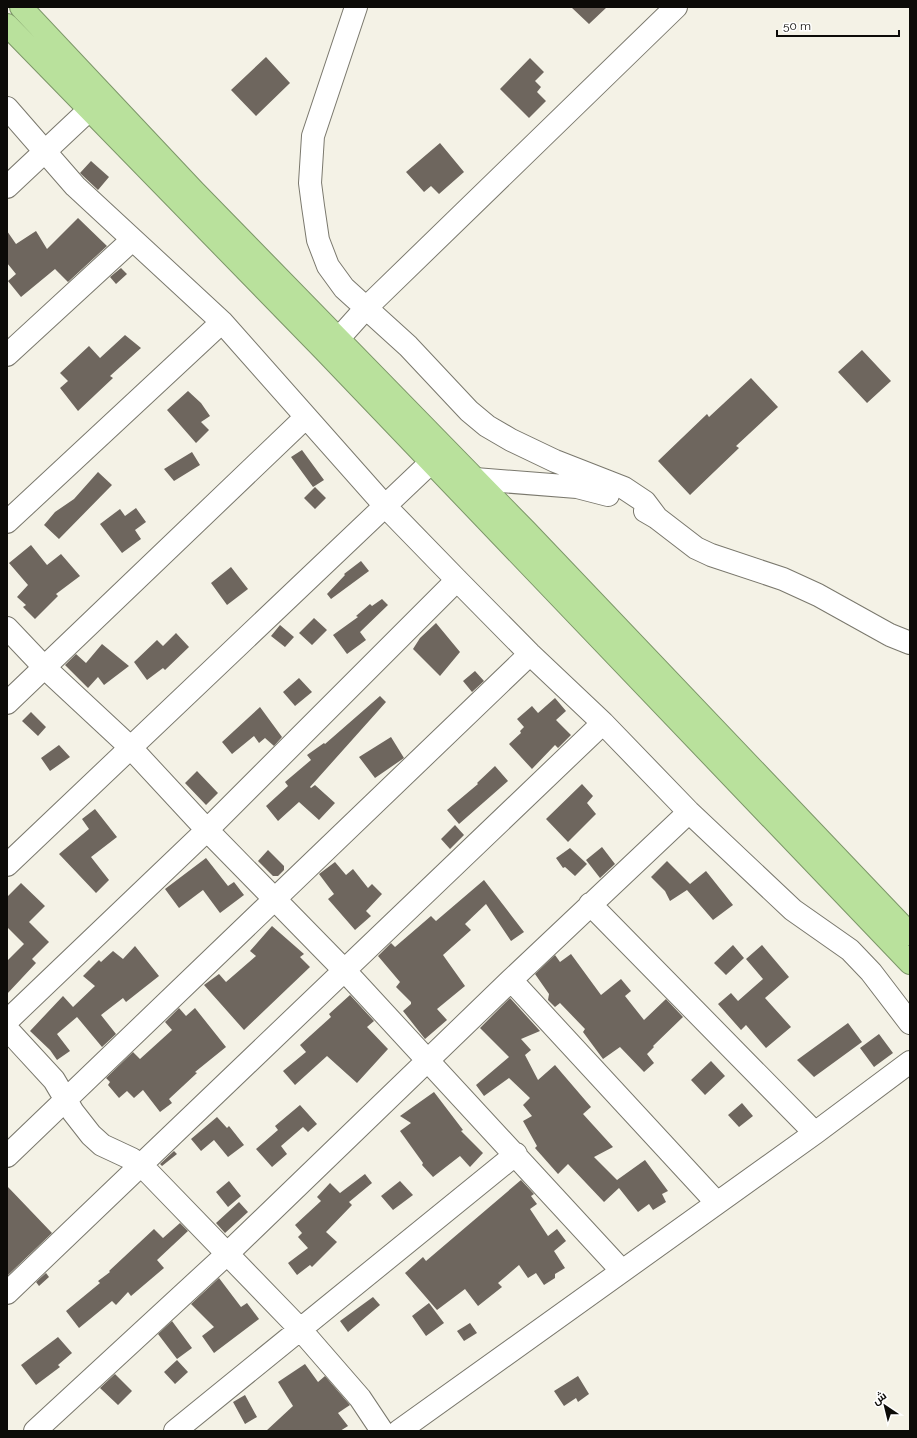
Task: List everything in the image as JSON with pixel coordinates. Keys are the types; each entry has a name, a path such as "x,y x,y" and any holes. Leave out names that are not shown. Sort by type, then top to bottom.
{"highway":[{"path":"21,7 194,191 338,338 438,456 670,710 910,962"},
{"path":"7,25 438,456 475,479 910,934"}],"street":[{"path":"356,7 313,136 310,183 318,240 328,266 344,288 408,346 469,411 487,426 511,440 555,461 624,488 646,502 657,518"},
{"path":"338,338 366,308 676,7"},
{"path":"7,108 75,186 222,322 386,507 530,654 603,723 689,812 793,910 850,950 870,972 910,1023"},
{"path":"7,187 45,153 90,109"},
{"path":"7,355 132,240"},
{"path":"7,522 222,322"},
{"path":"7,702 306,416"},
{"path":"7,865 438,456"},
{"path":"475,479 577,487 606,494 630,503 657,518 696,548 711,555 784,580 818,595 890,635 910,643"},
{"path":"7,1020 207,830 457,580"},
{"path":"7,628 44,667 130,747 274,900 345,971 516,1154 622,1271"},
{"path":"7,1156 530,654"},
{"path":"7,1293 603,723"},
{"path":"35,1431 226,1254 510,980 689,812"},
{"path":"590,904 815,1133"},
{"path":"510,980 717,1203"},
{"path":"7,1029 46,1069 67,1099 73,1112 91,1136 102,1145 140,1165 300,1328 360,1398 382,1431"},
{"path":"399,1431 815,1133 910,1062"},
{"path":"175,1431 516,1154"}],"building":[{"path":"571,7 607,7 589,24"},
{"path":"266,57 290,83 256,116 231,90"},
{"path":"530,58 544,72 535,81 541,87 537,92 546,101 529,118 500,89"},
{"path":"440,143 464,172 439,194 431,186 424,192 406,172"},
{"path":"91,161 109,177 98,190 80,173"},
{"path":"78,218 107,246 68,282 55,269 21,297 8,281 16,274 7,263 7,231 16,244 36,231 47,249"},
{"path":"121,268 127,274 116,284 110,277"},
{"path":"125,335 141,348 110,376 113,378 78,411 60,388 68,381 60,373 89,346 100,358"},
{"path":"862,350 891,381 867,403 838,372"},
{"path":"751,378 778,407 736,446 739,448 690,495 658,461 707,414 709,417"},
{"path":"188,391 201,403 210,416 201,422 209,430 196,443 167,410"},
{"path":"302,450 324,480 313,487 291,457"},
{"path":"192,452 200,465 174,481 164,469"},
{"path":"98,472 112,485 59,539 44,525 55,512 74,499"},
{"path":"315,487 326,498 315,509 304,498"},
{"path":"136,508 146,522 135,530 141,539 122,553 100,524 120,509 125,516"},
{"path":"31,545 47,565 61,554 80,576 56,594 58,596 35,619 23,607 26,605 17,597 28,585 9,563"},
{"path":"361,561 369,571 331,599 327,594 345,575 344,574"},
{"path":"231,567 248,589 227,605 211,583"},
{"path":"382,599 388,605 360,632 366,640 347,654 333,635 358,617 356,616 370,604 372,606"},
{"path":"314,618 327,630 312,645 299,633"},
{"path":"436,623 460,652 440,676 413,649 420,638"},
{"path":"280,625 294,637 285,647 271,636"},
{"path":"176,633 189,647 165,670 163,668 147,680 134,662 157,640 163,646"},
{"path":"102,644 129,666 104,685 98,677 88,688 65,665 76,654 86,663"},
{"path":"475,671 484,681 472,692 463,681"},
{"path":"299,678 312,692 295,706 283,692"},
{"path":"380,696 386,702 310,787 311,788 315,785 335,803 319,820 299,802 278,821 266,806 288,786 285,782 311,760 307,755 324,743 325,744"},
{"path":"555,698 566,711 556,720 571,735 558,748 555,745 532,769 509,744 521,733 520,731 524,727 517,719 532,706 538,713"},
{"path":"260,707 282,737 274,746 265,738 259,743 254,736 232,754 222,742"},
{"path":"31,712 46,727 38,736 22,721"},
{"path":"391,737 404,758 375,778 359,757"},
{"path":"59,745 70,757 50,771 41,758"},
{"path":"495,766 508,781 459,824 447,810 478,784 477,783"},
{"path":"197,771 218,793 206,805 185,783"},
{"path":"582,784 593,796 587,803 596,814 568,842 546,819"},
{"path":"95,809 117,837 91,857 109,880 96,893 59,854 89,829 82,819"},
{"path":"455,825 464,835 450,849 441,839"},
{"path":"602,847 615,864 600,878 586,860"},
{"path":"570,848 587,864 575,876 565,867 563,868 556,858"},
{"path":"268,850 284,866 284,870 278,876 273,876 258,861"},
{"path":"206,858 228,886 234,882 244,895 220,913 203,890 179,908 165,889"},
{"path":"667,861 690,884 706,871 733,905 713,920 687,890 670,901 665,891 651,877"},
{"path":"335,862 346,875 353,869 368,888 372,884 382,894 366,911 371,916 355,930 328,899 334,894 319,874"},
{"path":"484,880 524,932 511,941 486,904 465,924 471,930 443,955 465,986 437,1009 447,1020 425,1039 403,1011 411,1004 411,1002 396,987 400,982 378,956 391,943 395,947 431,916 436,921"},
{"path":"21,883 45,906 29,922 49,942 32,959 36,963 7,994 7,961 24,944 7,927 7,897"},
{"path":"272,926 304,954 300,957 310,967 244,1030 204,985 219,974 226,982 256,956 250,951"},
{"path":"733,945 744,958 726,975 714,963"},
{"path":"762,945 789,977 765,998 791,1027 766,1048 746,1025 741,1030 718,1004 731,993 738,1001 763,979 746,959"},
{"path":"135,946 159,976 126,1002 123,998 101,1015 116,1034 102,1047 77,1017 57,1034 70,1051 57,1060 50,1050 30,1031 63,996 73,1007 95,986 83,976 99,960 101,962 113,951 123,959"},
{"path":"571,954 601,995 621,979 631,991 625,996 644,1020 666,999 683,1017 653,1046 654,1047 647,1054 654,1063 644,1072 620,1047 603,1059 583,1032 585,1029 560,1003 555,1007 548,1000 549,994 535,974 555,955 560,962"},
{"path":"350,995 374,1021 367,1027 388,1049 357,1083 327,1056 295,1085 283,1071 306,1052 300,1045 331,1017 329,1014"},
{"path":"510,998 540,1031 521,1039 531,1050 525,1055 538,1080 555,1065 591,1107 583,1114 613,1147 594,1157 617,1180 645,1160 668,1191 662,1194 666,1202 653,1210 649,1204 638,1212 619,1188 604,1202 568,1164 558,1174 535,1148 537,1146 523,1121 532,1116 523,1105 530,1098 509,1078 484,1096 476,1085 509,1057 480,1028"},
{"path":"179,1008 186,1016 195,1008 226,1047 195,1072 197,1073 169,1099 172,1103 160,1112 143,1090 134,1098 127,1091 119,1098 108,1085 110,1082 106,1078 133,1052 140,1059 172,1030 165,1022"},
{"path":"848,1023 862,1042 814,1077 797,1060"},
{"path":"879,1034 893,1053 874,1067 860,1048"},
{"path":"711,1061 725,1076 705,1095 691,1080"},
{"path":"434,1092 463,1130 461,1131 483,1153 470,1167 460,1156 433,1177 422,1165 423,1163 400,1131 411,1123 400,1116"},
{"path":"742,1103 753,1116 739,1127 728,1115"},
{"path":"300,1105 317,1124 308,1132 303,1127 281,1146 287,1154 272,1167 256,1149 278,1130 275,1126"},
{"path":"217,1117 227,1128 229,1126 244,1145 228,1157 214,1140 201,1151 191,1139"},
{"path":"174,1151 177,1154 162,1166 160,1164"},
{"path":"365,1174 372,1183 349,1202 352,1205 326,1232 337,1242 312,1267 310,1265 297,1275 288,1263 308,1248 298,1237 302,1233 295,1225 321,1201 317,1197 330,1183 340,1193"},
{"path":"521,1180 534,1194 531,1196 537,1204 530,1209 548,1236 557,1229 566,1241 554,1251 565,1268 555,1274 555,1278 544,1285 536,1273 528,1278 519,1265 498,1283 502,1287 478,1306 465,1289 437,1310 405,1273 423,1257 426,1261"},
{"path":"229,1181 241,1196 228,1207 216,1192"},
{"path":"400,1181 413,1195 393,1210 381,1196"},
{"path":"7,1186 52,1233 7,1276"},
{"path":"239,1202 248,1212 225,1233 216,1223"},
{"path":"180,1223 188,1231 157,1260 164,1268 131,1296 128,1292 116,1305 112,1301 79,1328 66,1311 100,1283 98,1281 110,1272 109,1271 154,1229 163,1238"},
{"path":"46,1273 49,1277 39,1286 36,1282"},
{"path":"219,1278 241,1307 247,1303 259,1319 214,1353 202,1336 214,1327 191,1304"},
{"path":"373,1297 380,1305 348,1332 340,1321"},
{"path":"429,1303 444,1323 426,1336 412,1316"},
{"path":"172,1321 192,1348 177,1359 158,1334"},
{"path":"470,1323 477,1333 464,1341 457,1331"},
{"path":"58,1337 72,1353 58,1365 60,1367 36,1385 21,1365"},
{"path":"177,1360 188,1372 175,1384 164,1372"},
{"path":"305,1364 318,1382 325,1376 350,1405 338,1413 348,1426 340,1431 266,1431 293,1406 278,1382"},
{"path":"115,1374 132,1391 118,1405 100,1388"},
{"path":"578,1376 589,1394 578,1402 576,1398 564,1406 554,1391"},
{"path":"245,1395 257,1417 245,1424 233,1402"}]}
